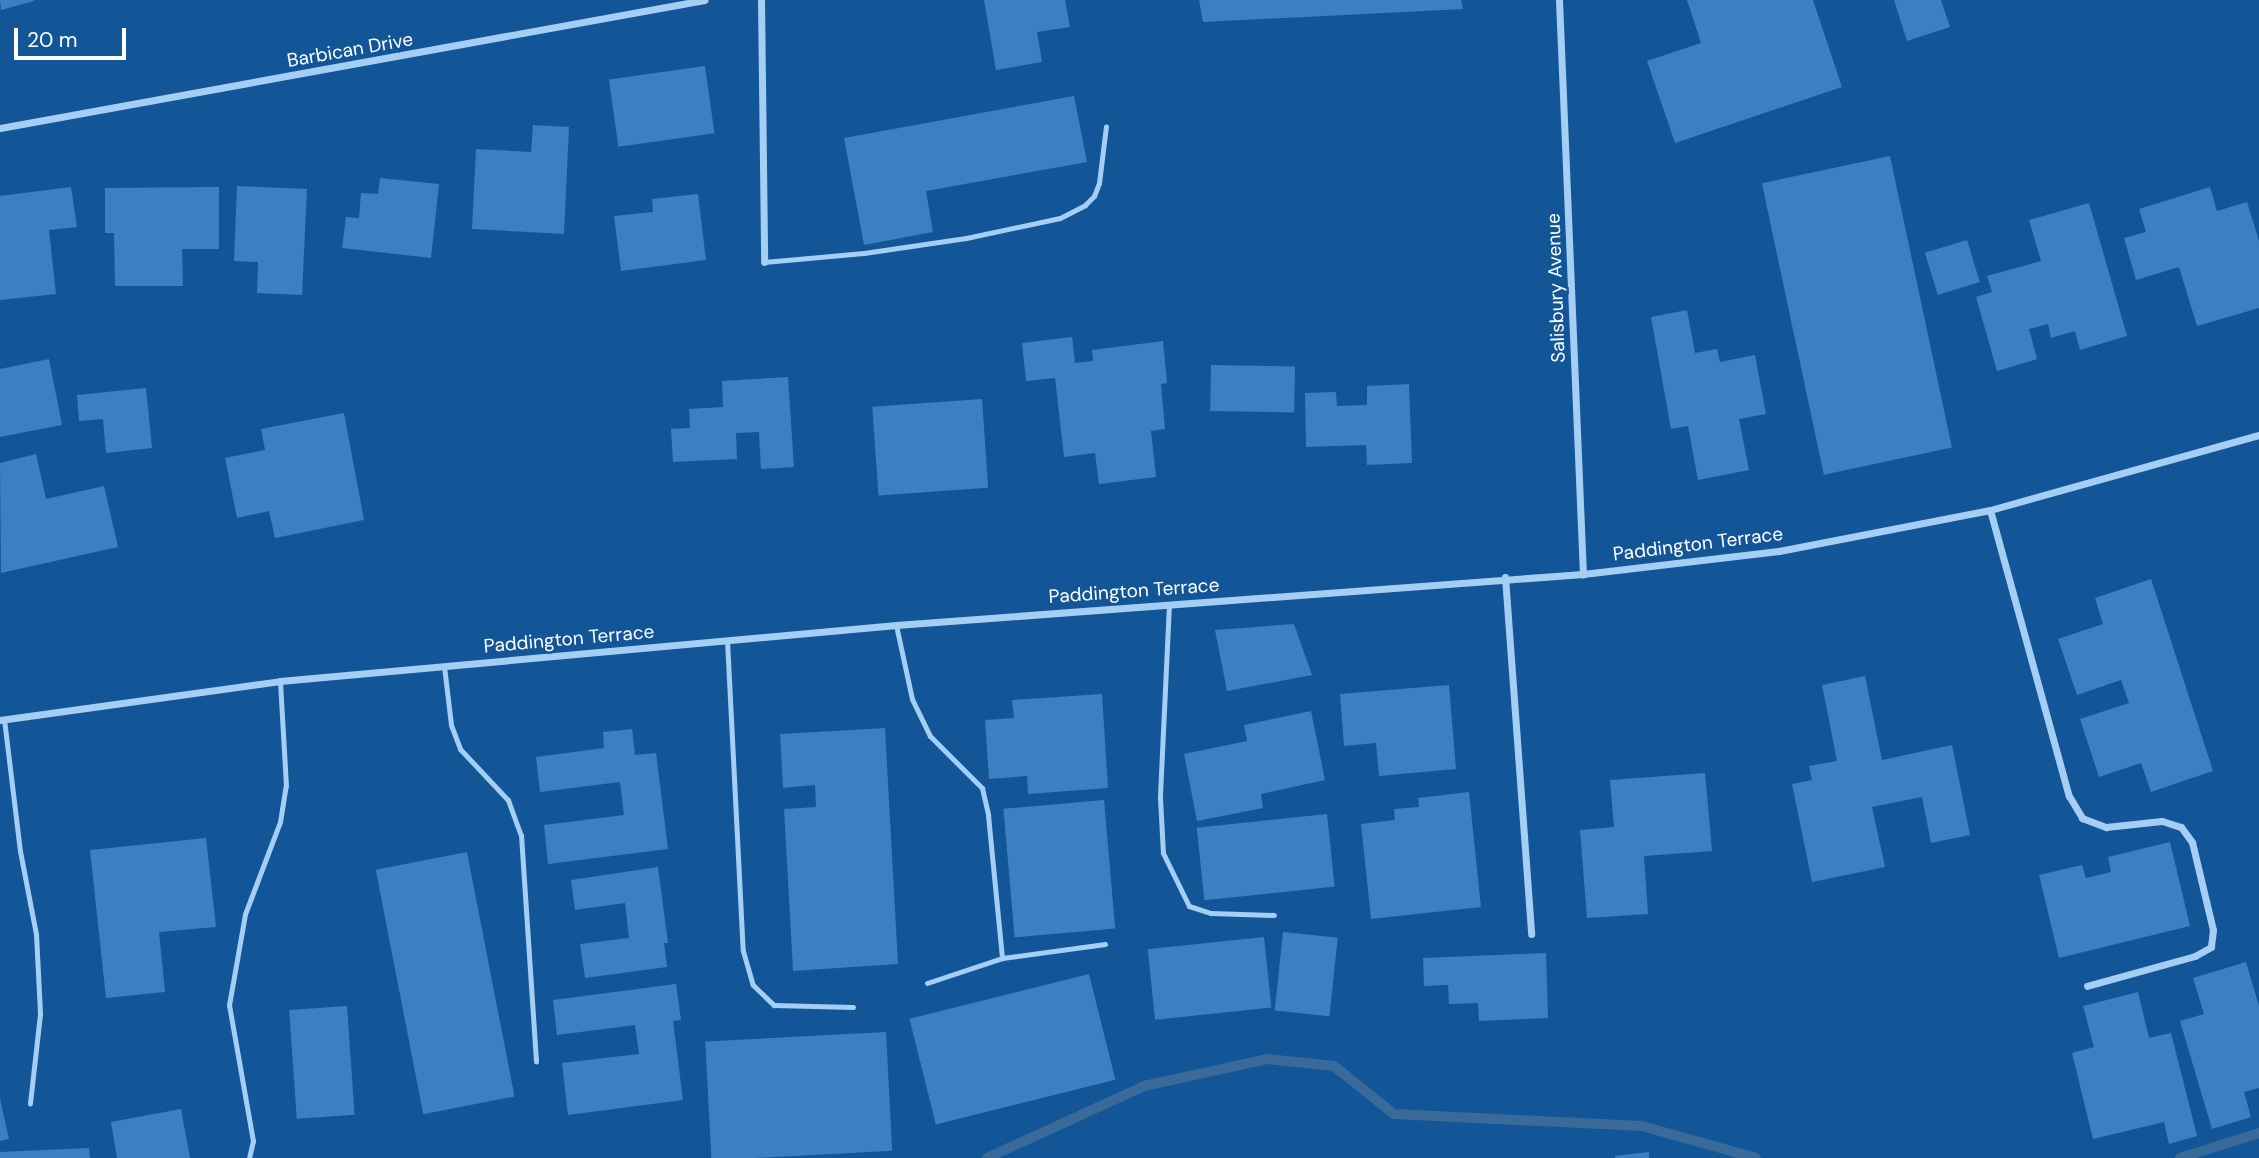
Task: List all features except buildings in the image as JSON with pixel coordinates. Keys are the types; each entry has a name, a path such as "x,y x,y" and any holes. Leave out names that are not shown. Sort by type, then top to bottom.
{"street":[{"name":"Barbican Drive","path":"0,128 704,0"},
{"path":"761,0 764,262"},
{"name":"Salisbury Avenue","path":"1559,0 1583,574"},
{"name":"Paddington Terrace","path":"2,719 281,681 896,625 1505,577 1583,574 1779,551 1990,510 2259,435"},
{"path":"1990,510 2068,796 2082,818 2106,827 2162,821 2181,827 2192,842 2213,930 2211,947 2195,956 2087,986"},
{"path":"1505,577 1531,934"}],"lane":[{"path":"764,262 864,253 966,238 1060,218 1085,205 1094,196 1100,183 1106,126"},
{"path":"1169,604 1160,798 1163,853 1189,906 1211,913 1274,915"},
{"path":"896,625 912,699 930,736 982,788 988,815 1002,958"},
{"path":"727,640 743,951 752,985 774,1005 853,1007"},
{"path":"444,666 451,725 460,749 508,800 520,835 536,1062"},
{"path":"249,1158 253,1141 229,1005 245,914 279,822 286,786 281,681"},
{"path":"2,719 20,851 36,934 40,1014 30,1103"},
{"path":"928,983 1002,958 1105,944"}],"waterway":[{"path":"987,1158 1144,1086 1268,1059 1334,1066 1394,1114 1642,1126 1756,1158"},
{"path":"2180,1158 2259,1133"}]}
